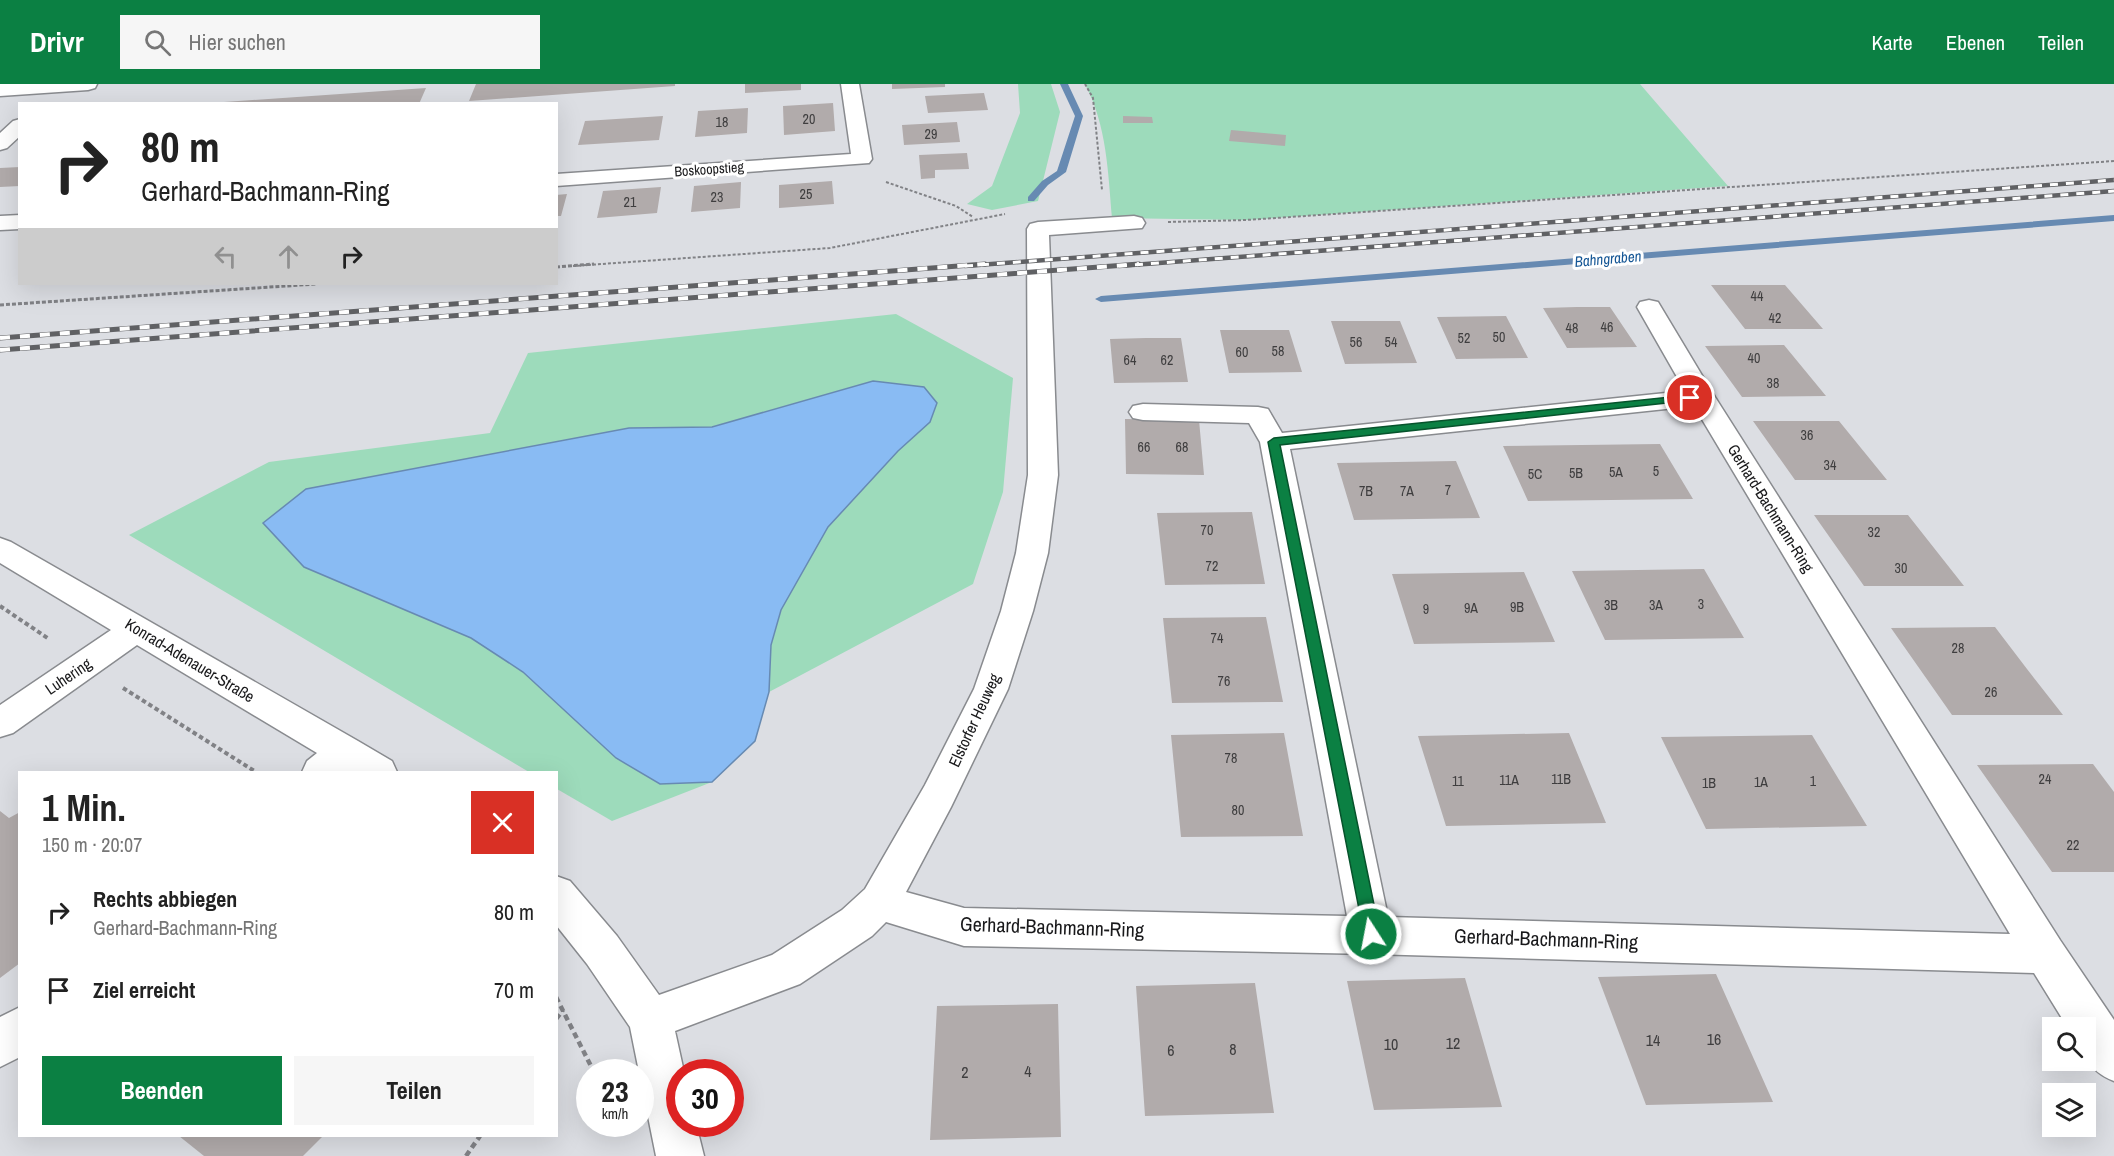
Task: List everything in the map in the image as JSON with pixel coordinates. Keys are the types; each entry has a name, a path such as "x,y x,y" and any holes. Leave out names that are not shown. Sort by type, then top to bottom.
{"street":[{"path":"0,90 88,84"},
{"path":"850,84 862,159"},
{"path":"44,102 62,85"},
{"path":"0,144 18,127"},
{"name":"Boskoopstieg","path":"558,180 862,159"},
{"path":"1088,226 1101,205"},
{"path":"0,223 18,222"},
{"path":"1088,226 1134,223"},
{"name":"Elstorfer Heuweg","path":"650,1018 785,970 857,923 879,903 938,796 991,689 1017,611 1032,553 1042,475 1038,229 1088,226"},
{"name":"Gerhard-Bachmann-Ring","path":"1649,307 2045,954 2114,1059"},
{"path":"1274,442 1702,397"},
{"path":"1143,412 1257,415 1274,442 1371,934"},
{"name":"Konrad-Adenauer-Straße","path":"0,549 137,629 332,762 374,771"},
{"name":"Luhering","path":"0,723 137,629"},
{"path":"558,896 602,950 650,1018 680,1156"},
{"name":"Gerhard-Bachmann-Ring","path":"879,903 964,927 1371,934 2045,954"},
{"path":"0,1045 18,1030"}],"path":[{"path":"1085,84 1093,98 1103,185 1101,205"},
{"path":"862,159 879,179 956,206 974,217"},
{"path":"1134,223 1246,220 2114,161"},
{"path":"558,267 830,248 870,242 974,217 1009,213"},
{"path":"0,305 301,285"},
{"path":"0,606 254,771"},
{"path":"558,1001 588,1059"},
{"path":"558,1016 563,1010"},
{"path":"466,1156 479,1137"}],"green space":[{"path":"1018,84 1051,84 1060,112 1038,201 992,210 967,204 992,186 1020,113"},
{"path":"1085,84 1640,84 1728,186 1246,220 1112,218 1108,166 1102,133"},
{"path":"896,314 1013,378 1003,492 973,584 769,692 771,645 781,610 828,527 898,451 930,422 924,387 873,381 712,427 629,428 306,489 304,567 471,638 523,672 616,758 660,784 712,782 612,821 558,790 558,771 527,771 129,535 269,462 490,433 528,353"}],"water":[{"path":"873,381 924,387 937,403 930,422 898,451 828,527 781,610 771,645 769,692 755,741 712,782 660,784 616,758 523,672 471,638 304,567 263,523 306,489 629,428 712,427"}],"building":[{"path":"476,84 675,84 675,86 469,101"},
{"path":"745,84 801,84 801,90 745,93"},
{"path":"892,84 945,84 945,87 892,89"},
{"path":"426,88 420,102 224,102"},
{"path":"984,93 988,110 928,113 925,96"},
{"path":"833,103 835,131 784,135 783,106"},
{"path":"748,108 747,133 695,137 698,111"},
{"path":"663,116 659,140 578,145 585,121"},
{"path":"1123,116 1152,117 1153,123 1123,123"},
{"path":"957,122 960,142 904,145 902,125"},
{"path":"1231,130 1286,135 1285,146 1229,141"},
{"path":"967,153 969,169 935,170 935,178 921,179 919,155"},
{"path":"18,167 18,186 0,187 0,168"},
{"path":"832,181 834,204 779,208 779,185"},
{"path":"741,182 740,208 691,212 694,186"},
{"path":"661,187 657,213 597,218 603,191"},
{"path":"567,194 561,216 558,216 558,195"},
{"path":"1711,285 1785,285 1823,329 1745,329"},
{"path":"1610,307 1637,347 1567,348 1543,308"},
{"path":"1506,316 1528,358 1456,359 1437,317"},
{"path":"1331,321 1400,321 1417,363 1345,364"},
{"path":"1220,330 1289,330 1302,372 1229,373"},
{"path":"1181,338 1188,382 1114,383 1110,339"},
{"path":"1784,345 1826,396 1742,397 1705,346"},
{"path":"1125,419 1199,420 1204,475 1126,474"},
{"path":"1753,421 1839,421 1887,480 1795,480"},
{"path":"1660,444 1693,499 1528,501 1503,446"},
{"path":"1456,461 1480,518 1354,520 1337,463"},
{"path":"1252,512 1265,584 1165,585 1157,513"},
{"path":"1814,515 1908,515 1964,586 1864,586"},
{"path":"1704,569 1744,638 1605,640 1572,571"},
{"path":"1524,572 1555,642 1414,644 1392,574"},
{"path":"1266,617 1283,702 1172,703 1163,618"},
{"path":"1995,627 2063,715 1952,715 1891,628"},
{"path":"1284,733 1303,836 1181,837 1171,735"},
{"path":"1569,733 1606,823 1446,826 1418,736"},
{"path":"1812,735 1867,826 1706,829 1661,737"},
{"path":"2093,764 2114,792 2114,872 2052,872 1977,765"},
{"path":"0,811 9,818 18,813 18,964 0,978"},
{"path":"1716,974 1773,1102 1646,1105 1598,977"},
{"path":"1465,978 1502,1107 1374,1110 1347,981"},
{"path":"1255,983 1274,1113 1145,1116 1136,986"},
{"path":"1058,1004 1061,1137 930,1140 937,1006"},
{"path":"180,1137 322,1137 303,1156 204,1156"}],"waterway":[{"path":"1031,199 1045,183 1061,172 1079,116 1064,84"},
{"name":"Bahngraben","path":"1101,299 2114,218"}],"railway":[{"path":"965,266 2114,180"},
{"path":"1119,266 2114,191"},
{"path":"0,338 985,264"},
{"path":"0,350 1139,264"}],"route":[{"path":"1371,934 1274,442 1690,398"}]}
